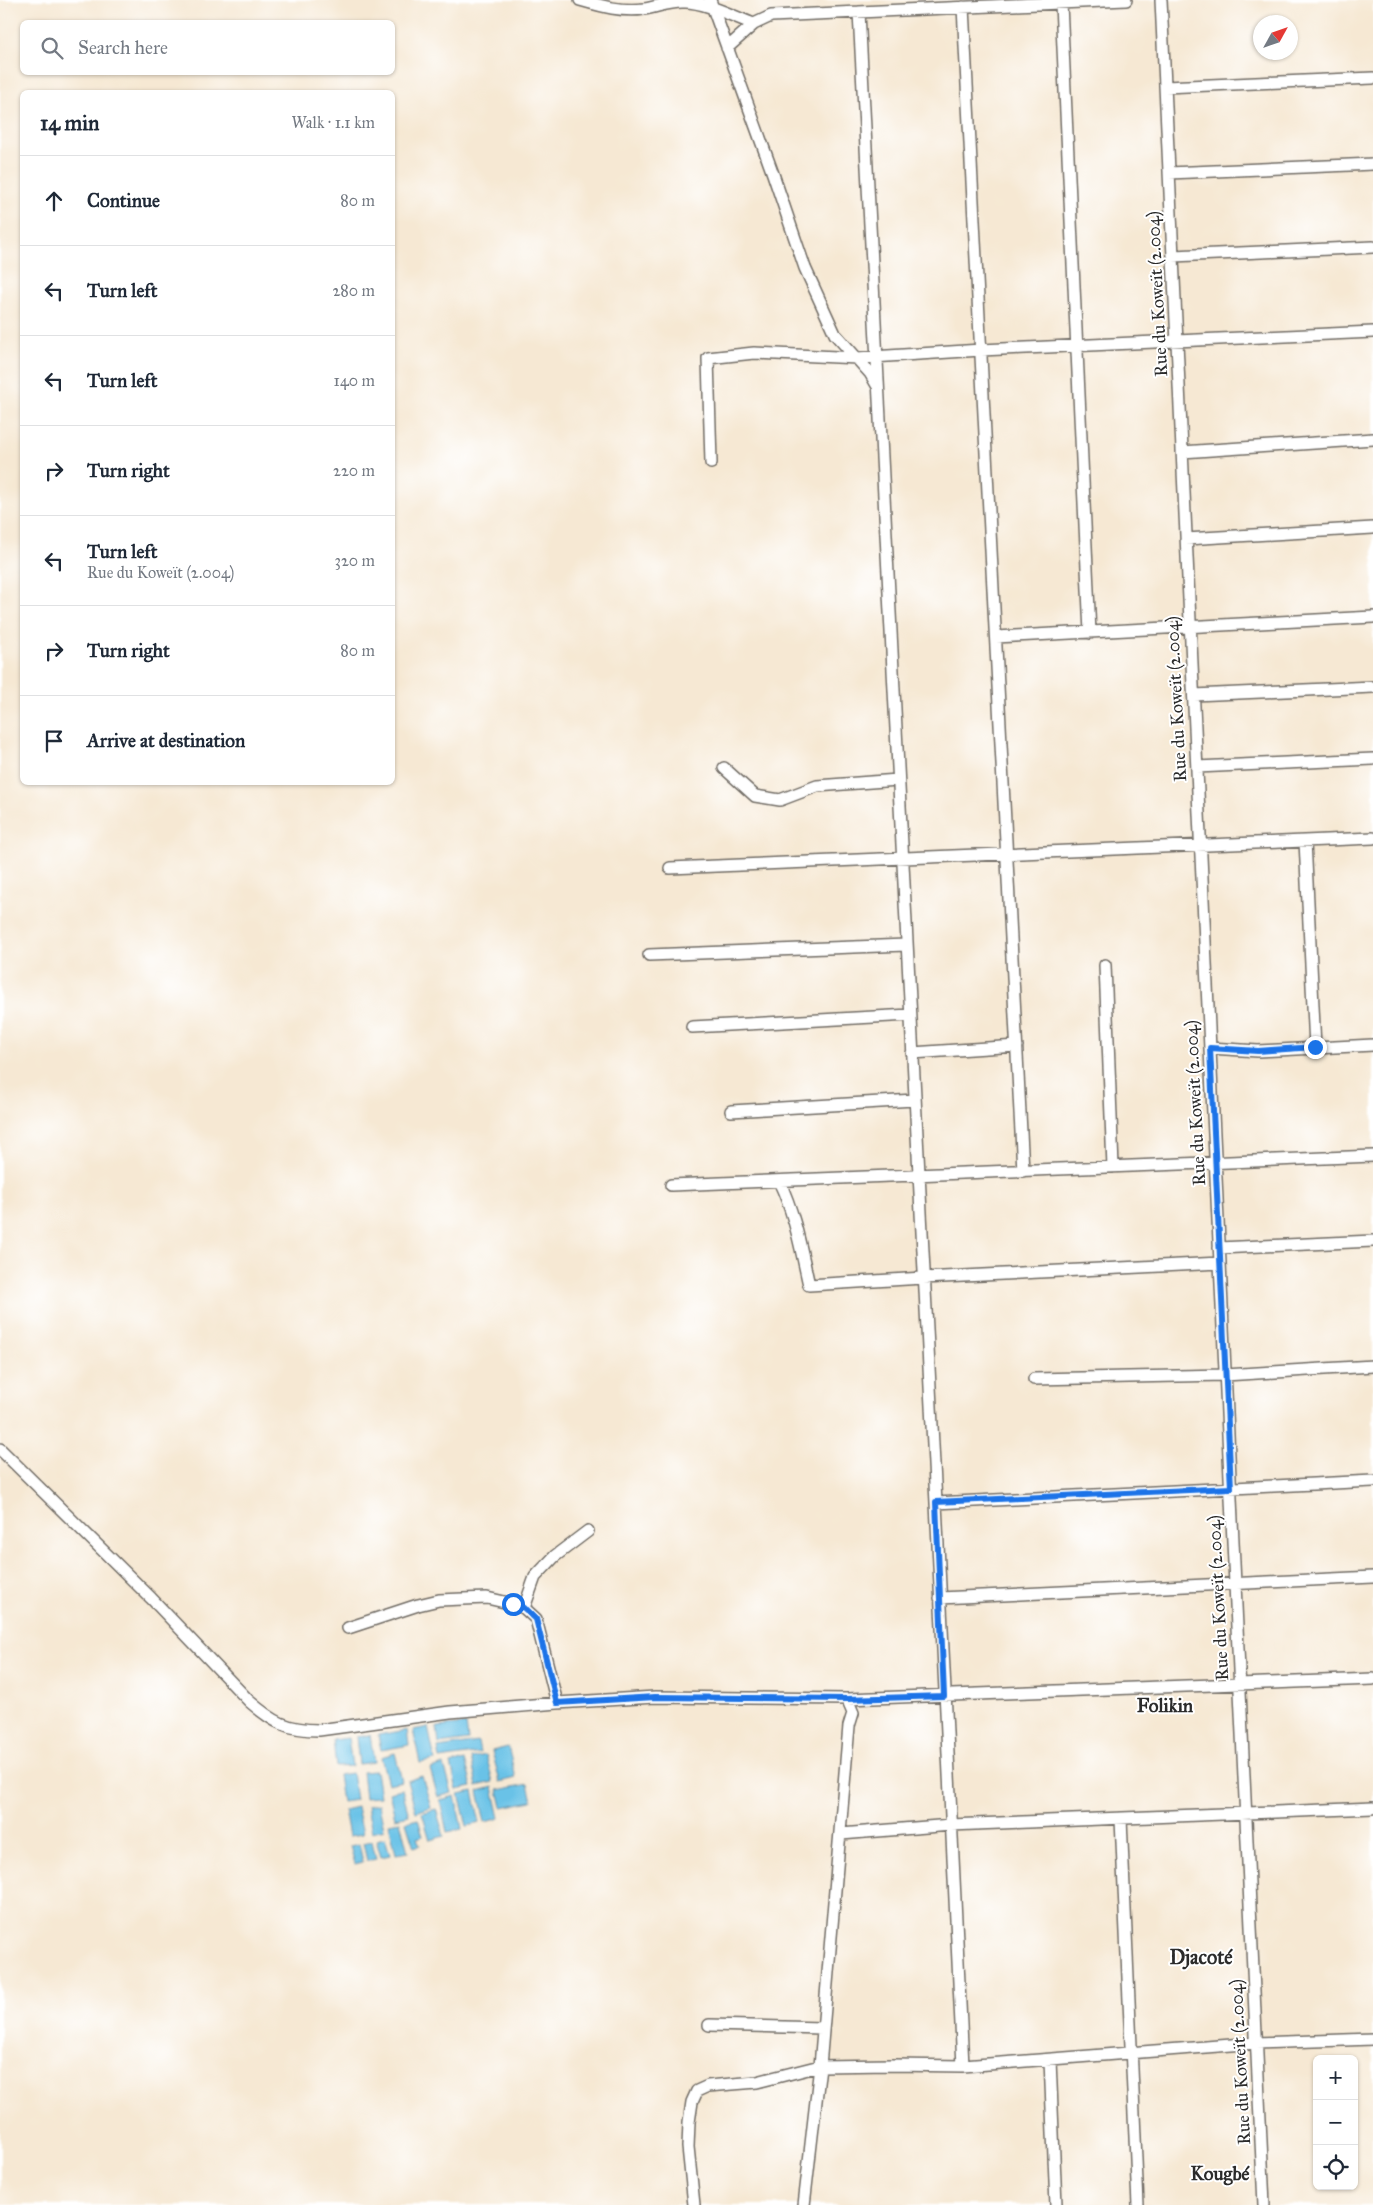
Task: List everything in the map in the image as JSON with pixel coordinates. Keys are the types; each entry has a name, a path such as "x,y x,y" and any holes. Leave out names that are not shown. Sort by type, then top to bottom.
{"street":[{"path":"580,0 616,10 642,9 672,2 711,5 754,24"},
{"path":"727,48 754,24 771,16 1126,0"},
{"name":"Rue du Koweït (2.004)","path":"1161,0 1264,2205"},
{"path":"1061,4 1090,633"},
{"path":"711,5 773,174 805,268 835,334 870,373 878,387"},
{"path":"963,7 1024,1171"},
{"path":"859,12 936,1502 963,2066"},
{"path":"1165,87 1373,78"},
{"path":"1169,173 1373,164"},
{"path":"1173,256 1373,247"},
{"path":"711,463 708,358 754,353 857,358 980,350 1373,332"},
{"path":"1182,452 1373,439"},
{"path":"1186,539 1373,528"},
{"path":"996,637 1373,617"},
{"path":"1194,695 1373,687"},
{"path":"1197,767 1373,759"},
{"path":"724,768 755,796 780,800 819,786 898,780"},
{"path":"670,868 1373,838"},
{"path":"1305,841 1315,1047"},
{"path":"648,955 906,945"},
{"path":"1105,965 1113,1167"},
{"path":"692,1026 910,1016"},
{"path":"1210,1048 1258,1051 1373,1045"},
{"path":"912,1053 1017,1046"},
{"path":"731,1111 914,1100"},
{"path":"671,1186 1373,1156"},
{"path":"779,1181 788,1200 798,1234 809,1285 1220,1263"},
{"path":"1220,1248 1373,1241"},
{"path":"1034,1379 1225,1375 1373,1366"},
{"path":"0,1449 152,1598 249,1701 265,1715 285,1726 301,1730 319,1730 450,1712 655,1697 847,1699 1373,1679"},
{"path":"936,1502 1373,1482"},
{"path":"524,1608 535,1577 555,1556 588,1531"},
{"path":"940,1598 1373,1577"},
{"path":"348,1628 418,1605 456,1598 487,1598 524,1608 536,1619 557,1703"},
{"path":"804,2205 820,2066 849,1726 853,1713 847,1699"},
{"path":"841,1834 951,1825 1373,1808"},
{"path":"1121,1819 1138,2205"},
{"path":"709,2024 822,2028"},
{"path":"694,2205 688,2147 692,2102 698,2091 708,2086 756,2082 820,2066 963,2066 1256,2043 1373,2039"},
{"path":"1050,2060 1056,2205"}],"water":[{"path":"466,1724 468,1740 439,1744 437,1727"},
{"path":"428,1727 435,1760 420,1763 413,1730"},
{"path":"407,1730 409,1745 381,1750 378,1735"},
{"path":"370,1735 374,1762 359,1764 356,1737"},
{"path":"348,1738 352,1766 336,1767 333,1740"},
{"path":"478,1742 480,1753 440,1759 438,1748"},
{"path":"508,1747 516,1778 500,1782 492,1751"},
{"path":"395,1753 402,1781 388,1784 381,1757"},
{"path":"486,1755 493,1782 477,1786 471,1758"},
{"path":"465,1760 472,1787 457,1790 451,1764"},
{"path":"444,1765 452,1793 438,1797 430,1769"},
{"path":"376,1771 380,1797 365,1798 362,1772"},
{"path":"352,1773 356,1800 342,1802 338,1775"},
{"path":"422,1776 431,1807 416,1812 407,1781"},
{"path":"528,1784 532,1801 502,1807 498,1790"},
{"path":"493,1787 500,1818 485,1822 478,1791"},
{"path":"402,1789 409,1815 395,1818 389,1792"},
{"path":"473,1791 480,1823 467,1826 459,1794"},
{"path":"455,1796 462,1829 447,1832 440,1800"},
{"path":"379,1804 384,1829 372,1832 367,1806"},
{"path":"357,1807 363,1834 349,1836 344,1810"},
{"path":"436,1809 444,1836 430,1840 422,1813"},
{"path":"418,1819 423,1836 417,1838 420,1845 414,1847 406,1822"},
{"path":"400,1821 408,1852 396,1854 389,1823"},
{"path":"385,1838 390,1855 381,1857 376,1840"},
{"path":"372,1841 376,1859 367,1861 363,1843"},
{"path":"359,1844 363,1862 355,1864 350,1846"}],"district":[{"name":"Folikin","path":"1165,1705"},
{"name":"Djacoté","path":"1201,1957"},
{"name":"Kougbé","path":"1220,2173"}],"route":[{"path":"513,1604 524,1608 536,1619 557,1703 655,1697 847,1699 944,1696 936,1502 1231,1488 1210,1048 1258,1051 1315,1047"}]}
